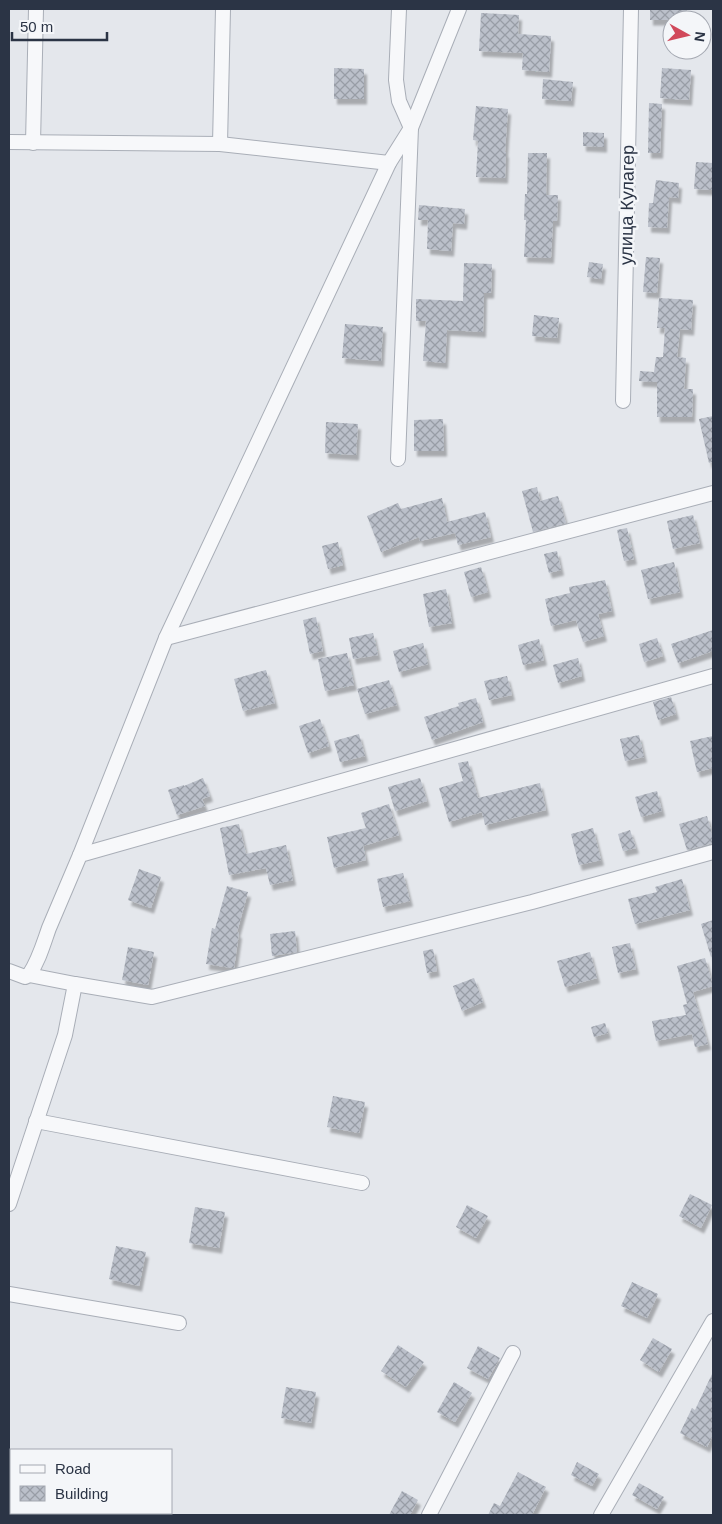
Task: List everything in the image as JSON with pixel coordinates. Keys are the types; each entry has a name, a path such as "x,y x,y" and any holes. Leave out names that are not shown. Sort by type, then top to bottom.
{"street":[{"path":"33,143 36,9"},
{"path":"220,144 222,9"},
{"path":"398,459 410,128 399,101 396,80 399,9"},
{"path":"29,975 38,961 166,638 388,163 410,128 459,9"},
{"name":"улица Кулагер","path":"623,401 631,9"},
{"path":"9,142 220,144 388,163"},
{"path":"166,638 713,493"},
{"path":"80,855 713,676"},
{"path":"9,971 25,977 29,975 152,998 532,902 713,852"},
{"path":"9,1204 65,1036 75,984"},
{"path":"36,1121 362,1183"},
{"path":"9,1294 179,1323"},
{"path":"601,1515 713,1321"},
{"path":"429,1515 512,1353"}],"building":[{"path":"650,9 687,10 662,10 662,20 650,20"},
{"path":"481,13 519,15 518,34 551,36 549,72 522,70 523,53 479,51"},
{"path":"334,68 364,69 364,99 334,99"},
{"path":"662,68 691,70 689,100 660,98"},
{"path":"543,79 573,82 571,101 542,99"},
{"path":"649,103 662,104 660,153 648,153"},
{"path":"476,106 508,109 505,178 476,177 478,141 473,140"},
{"path":"583,132 604,133 604,147 583,146"},
{"path":"528,153 547,153 546,195 558,195 557,221 553,221 551,258 524,257"},
{"path":"696,162 713,163 713,190 694,189"},
{"path":"656,180 679,183 678,198 669,197 667,228 648,227 649,203 653,203"},
{"path":"419,205 465,209 464,224 453,223 451,251 427,249 428,220 418,220"},
{"path":"646,257 660,258 657,293 643,292"},
{"path":"589,262 603,264 601,279 587,277"},
{"path":"464,263 492,264 491,293 484,293 483,332 447,330 445,363 423,361 426,321 416,321 416,299 463,301"},
{"path":"659,298 693,300 691,330 680,329 677,357 686,358 684,389 693,389 692,417 657,417 657,382 639,381 640,371 654,372 656,357 663,357 665,328 657,328"},
{"path":"534,315 559,318 557,338 532,336"},
{"path":"345,324 383,327 381,361 342,358"},
{"path":"713,416 713,462 709,463 699,419"},
{"path":"443,419 444,451 414,451 414,420"},
{"path":"326,422 358,424 356,455 325,453"},
{"path":"537,487 540,501 558,496 566,523 533,532 522,491"},
{"path":"442,498 447,522 485,512 491,537 458,545 455,533 420,541 419,537 381,552 367,516 398,503 401,509"},
{"path":"693,515 700,543 673,549 667,521"},
{"path":"627,528 634,559 624,561 617,530"},
{"path":"338,542 343,565 328,569 322,546"},
{"path":"557,551 561,570 549,573 544,554"},
{"path":"674,562 680,592 648,599 641,570"},
{"path":"481,567 488,592 471,597 464,572"},
{"path":"605,580 612,611 598,614 604,636 583,642 576,620 551,626 545,599 570,593 569,587"},
{"path":"446,589 452,623 429,627 423,594"},
{"path":"316,617 323,651 310,654 303,620"},
{"path":"713,630 713,651 678,663 671,644"},
{"path":"373,633 378,655 353,659 349,638"},
{"path":"657,638 663,656 644,662 639,644"},
{"path":"539,639 544,660 523,665 518,645"},
{"path":"423,643 428,664 399,672 393,651"},
{"path":"347,653 354,685 325,691 318,659"},
{"path":"578,658 582,676 558,683 553,665"},
{"path":"266,670 275,703 243,711 234,679"},
{"path":"507,676 512,695 489,700 484,681"},
{"path":"389,680 397,705 365,714 357,689"},
{"path":"671,697 676,714 658,720 653,702"},
{"path":"476,698 483,722 432,740 424,717 459,706 458,703"},
{"path":"320,719 329,746 308,753 299,726"},
{"path":"359,734 365,756 340,762 334,741"},
{"path":"639,735 644,757 625,761 620,739"},
{"path":"713,736 713,768 697,772 690,741"},
{"path":"468,761 478,798 540,783 546,810 485,825 482,812 449,822 439,788 463,781 458,763"},
{"path":"203,778 210,796 202,799 205,806 177,815 168,790"},
{"path":"420,778 427,801 395,811 388,787"},
{"path":"657,791 662,811 641,817 635,797"},
{"path":"389,804 399,835 363,846 366,860 334,868 327,837 366,828 361,813"},
{"path":"707,816 713,843 687,850 679,824"},
{"path":"239,824 246,854 286,845 293,880 270,885 266,868 229,875 220,828"},
{"path":"593,828 601,860 579,865 571,834"},
{"path":"630,830 636,848 623,851 618,834"},
{"path":"139,869 161,877 151,908 128,900"},
{"path":"403,873 410,901 383,907 377,879"},
{"path":"682,879 690,910 635,924 628,899 657,892 655,887"},
{"path":"227,886 248,892 237,932 239,933 234,968 206,964 212,928 215,929"},
{"path":"713,920 713,956 711,957 701,924"},
{"path":"295,931 297,952 272,956 270,934"},
{"path":"630,943 636,969 618,973 612,947"},
{"path":"128,947 154,952 148,985 122,980"},
{"path":"433,949 437,971 427,973 423,951"},
{"path":"590,952 597,978 565,987 557,961"},
{"path":"705,958 713,986 693,992 708,1044 695,1047 692,1034 656,1041 652,1021 686,1015 683,1005 687,1004 677,966"},
{"path":"474,978 483,1002 462,1011 453,986"},
{"path":"605,1023 608,1033 594,1037 591,1027"},
{"path":"333,1096 365,1102 359,1133 327,1127"},
{"path":"690,1194 712,1205 701,1228 679,1216"},
{"path":"467,1205 488,1216 476,1238 456,1227"},
{"path":"195,1207 225,1212 219,1248 189,1243"},
{"path":"116,1246 146,1252 139,1286 109,1279"},
{"path":"632,1282 658,1294 647,1318 621,1306"},
{"path":"653,1338 672,1349 659,1372 640,1360"},
{"path":"398,1345 424,1362 406,1387 381,1371"},
{"path":"478,1346 500,1358 488,1379 467,1368"},
{"path":"713,1372 713,1435 707,1447 680,1433 692,1408 695,1410"},
{"path":"454,1382 472,1393 455,1422 437,1412"},
{"path":"286,1387 316,1392 311,1423 281,1418"},
{"path":"577,1462 599,1474 592,1486 571,1475"},
{"path":"518,1472 546,1487 532,1515 488,1515 494,1503 500,1506"},
{"path":"639,1483 664,1497 657,1509 632,1495"},
{"path":"402,1491 418,1500 410,1515 389,1515"}]}
